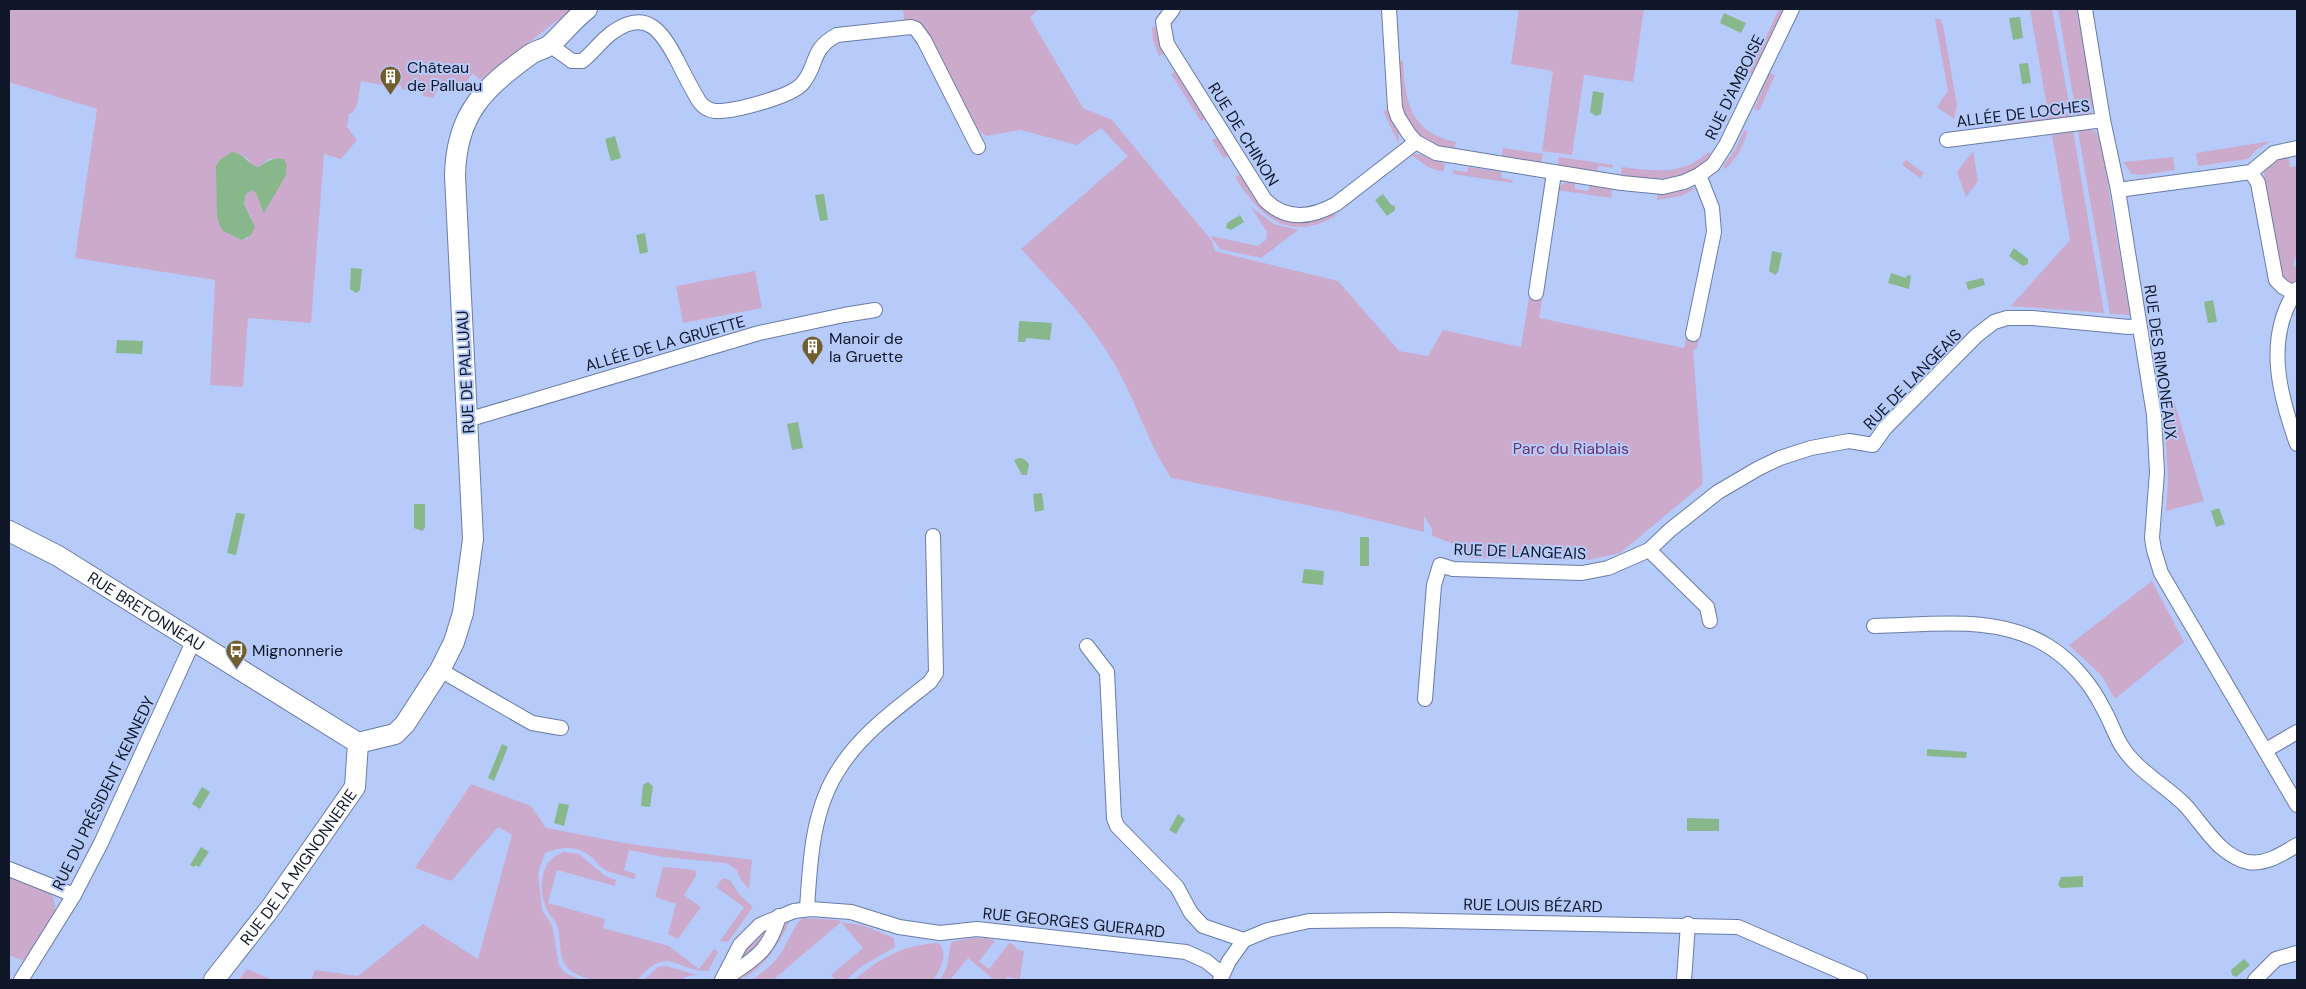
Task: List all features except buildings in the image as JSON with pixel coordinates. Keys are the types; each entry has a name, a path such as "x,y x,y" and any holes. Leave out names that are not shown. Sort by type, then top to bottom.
{"street":[{"name":"RUE DE PALLUAU","path":"358,743 394,734 405,724 440,670 459,628 469,583 473,539 455,176 456,148 463,125 470,112 490,86 532,53 550,45 570,22 587,9"},
{"name":"RUE DE CHINON","path":"1173,9 1163,22 1167,44 1265,200 1280,212 1300,216 1323,211 1336,204 1416,142"},
{"name":"RUE D'AMBOISE","path":"1389,9 1395,108 1403,127 1416,142 1425,148 1444,156 1622,183 1663,187 1684,182 1713,165 1726,145 1792,9"},
{"name":"RUE DES RIMONEAUX","path":"2086,9 2103,120 2118,190 2151,398 2156,442 2156,491 2152,538 2157,561 2161,573 2297,805"},
{"path":"550,45 567,58 582,61 607,36 620,28 636,23 650,25 663,35 699,101 705,107 718,111 778,98 795,90 806,77 818,51 830,39 837,36 911,27 916,29 924,40 978,147"},
{"name":"ALLÉE DE LOCHES","path":"1947,140 2103,120"},
{"path":"2118,190 2251,172 2274,152 2297,148"},
{"path":"1536,293 1554,172"},
{"path":"2251,172 2258,183 2276,280 2282,287 2296,291 2278,330 2277,375 2297,444"},
{"path":"1693,334 1714,232 1712,208 1699,174"},
{"name":"ALLÉE DE LA GRUETTE","path":"467,420 759,334 875,310"},
{"name":"RUE DE LANGEAIS","path":"1425,699 1434,584 1440,565 1453,569 1582,573 1608,568 1649,550 1670,530 1718,492 1773,462 1811,448 1849,441 1873,445 1892,421 1976,336 1994,322 2007,318 2032,318 2139,326"},
{"name":"RUE BRETONNEAU","path":"9,531 58,556 193,642 358,743"},
{"path":"807,909 814,831 825,797 840,766 863,739 930,682 936,673 933,536"},
{"path":"1649,550 1707,607 1710,621"},
{"path":"1874,626 1988,625 2000,627 2035,639 2049,646 2076,670 2093,691 2122,746 2130,757 2184,804 2220,847 2236,858 2257,862 2266,861 2297,845"},
{"name":"RUE DU PRÉSIDENT KENNEDY","path":"21,980 74,895 101,843 193,642"},
{"path":"1087,646 1107,672 1114,818 1116,826 1177,887 1191,913 1202,926 1244,940 1221,977"},
{"path":"440,670 532,723 561,728"},
{"path":"2266,750 2297,732"},
{"name":"RUE DE LA MIGNONNERIE","path":"214,980 272,906 355,787 358,743"},
{"path":"9,869 74,895"},
{"name":"RUE GEORGES GUERARD","path":"723,980 740,945 750,934 774,918 794,910 807,909 851,912 899,927 940,933 986,929 1186,952 1206,961 1221,977"},
{"path":"723,980 747,965 767,945 774,933 774,918"},
{"name":"RUE LOUIS BÉZARD","path":"1244,940 1268,930 1309,921 1390,920 1688,924 1738,927 1860,980"},
{"path":"1684,980 1688,924"},
{"path":"2255,980 2276,959 2297,953"}],"green space":[{"path":"9,9 572,9 480,80 473,73 459,92 440,86 433,98 423,96 423,93 402,89 400,85 393,87 361,81 357,105 353,112 349,114 347,127 357,140 341,159 324,154 311,323 248,318 243,387 210,385 215,280 75,258 97,109 9,82","holes":["245,156 253,166 259,167 269,159 284,159 287,170 266,210 256,193 252,190 246,194 244,204 251,217 248,238 242,240 224,231"]},
{"name":"Parc du Riablais","path":"903,9 1038,9 1030,18 1083,108 1112,120 1212,241 1215,251 1338,281 1399,351 1428,356 1443,330 1521,347 1531,285 1544,288 1539,318 1684,348 1690,319 1702,322 1697,349 1693,349 1703,484 1620,553 1588,560 1470,558 1460,553 1454,544 1432,536 1432,529 1424,516 1424,532 1341,512 1171,478 1156,452 1126,385 1098,338 1074,307 1021,249 1128,156 1101,128 1077,145 1021,130 986,136 965,119 924,40 905,27"},
{"path":"1519,9 1644,9 1633,82 1584,75 1572,155 1542,151 1553,71 1511,64"},
{"path":"1779,9 1784,9 1753,75 1749,73"},
{"path":"2030,9 2052,9 2070,109 2048,113"},
{"path":"2058,9 2078,9 2094,104 2091,113 2077,118"},
{"path":"1935,19 1940,19 1943,25 1957,105 1954,119 1937,107 1948,91"},
{"path":"1152,27 1158,28 1159,40 1165,53 1159,56 1153,40"},
{"path":"1398,61 1403,61 1406,89 1413,113 1429,131 1441,138 1456,142 1454,151 1423,138 1407,119 1403,107"},
{"path":"1176,71 1206,118 1201,121 1171,74"},
{"path":"1770,73 1775,75 1759,111 1754,109 1763,88 1759,82 1763,75"},
{"path":"1388,110 1399,133 1399,144 1383,111"},
{"path":"2070,112 2071,119 1970,130"},
{"path":"2087,129 2095,131 2100,138 2130,315 2110,314 2078,131"},
{"path":"1744,130 1748,132 1739,153 1726,169 1723,166 1735,150"},
{"path":"2073,131 2104,313 2011,306 2070,240 2052,135"},
{"path":"1218,137 1229,155 1224,159 1212,140"},
{"path":"2271,141 2256,150 2248,159 2198,166 2196,153"},
{"path":"1503,148 1543,154 1541,164 1502,158"},
{"path":"1973,151 1978,181 1966,197 1957,172"},
{"path":"1708,152 1713,156 1701,165 1690,172 1670,179 1648,179 1621,175 1622,167 1645,170 1678,168 1689,165"},
{"path":"1410,154 1419,154 1445,164 1443,172 1428,167"},
{"path":"2289,155 2290,167 2297,166 2297,252 2293,265 2297,267 2297,280 2291,285 2280,277 2264,179 2264,170 2277,158"},
{"path":"1559,157 1613,165 1612,168 1599,166 1597,172 1557,166"},
{"path":"2173,157 2175,170 2143,175 2132,174 2123,162"},
{"path":"1906,160 1924,173 1920,178 1902,165"},
{"path":"1468,167 1502,172 1501,178 1513,180 1512,183 1453,174 1453,170 1467,172"},
{"path":"1241,174 1258,201 1297,222 1311,221 1333,212 1336,216 1319,224 1303,227 1277,222 1265,214 1245,191 1235,177"},
{"path":"1575,182 1575,189 1588,191 1590,185 1612,188 1611,198 1557,190 1564,183"},
{"path":"1697,188 1681,196 1657,200 1657,194 1669,194"},
{"path":"1251,207 1274,224 1298,230 1261,258 1220,249 1210,236 1258,246 1266,240 1267,232"},
{"path":"755,271 762,308 683,323 676,286"},
{"path":"2173,398 2204,501 2166,511 2168,480 2163,399"},
{"path":"2152,581 2184,642 2115,699 2101,675 2069,645"},
{"path":"471,784 531,806 546,828 630,844 752,860 749,889 742,881 736,869 726,863 664,857 629,850 624,870 636,874 634,879 604,869 585,852 568,848 557,849 545,853 538,873 542,910 552,925 559,965 565,973 581,980 311,980 315,970 358,976 423,924 478,959 512,835 498,827 451,881 415,868"},
{"path":"564,852 579,854 605,876 616,880 615,886 557,870 548,903 605,919 603,928 669,946 699,969 714,949 718,952 708,971 696,970 665,961 657,963 648,969 637,980 611,981 585,978 570,970 563,960 558,929 547,910 542,893 545,868 550,861"},
{"path":"663,867 695,870 696,872 696,876 684,895 701,907 678,939 668,934 676,904 655,897"},
{"path":"9,875 52,892 56,911 24,961 9,955"},
{"path":"723,878 730,880 739,894 753,907 728,942 720,941 744,907 716,887"},
{"path":"791,917 776,947 760,966 742,978 732,980 772,945"},
{"path":"803,918 839,920 841,922 773,980 752,980 779,956 797,924"},
{"path":"841,922 865,926 894,938 895,947 862,966 846,980 836,980 831,975 863,948"},
{"path":"767,928 769,932 743,962 736,960 754,936"},
{"path":"972,938 986,938 995,941 979,961 989,969 1010,942 1018,950 1024,951 1020,979 1007,977 1006,980 994,980 968,958 950,980 940,980 947,967 951,942"},
{"path":"939,943 942,948 943,957 934,980 854,980 873,965 904,949"},
{"path":"666,966 697,975 688,976 681,980 644,980 658,967"},
{"path":"247,969 272,980 239,980"}],"shaded area":[{"path":"1724,13 1746,23 1741,33 1720,23"},
{"path":"2020,17 2023,38 2013,40 2009,18"},
{"path":"2028,63 2031,83 2022,84 2019,64"},
{"path":"1593,91 1604,93 1601,114 1596,116 1590,112"},
{"path":"615,136 621,158 611,161 605,139"},
{"path":"232,152 240,154 259,167 270,160 276,159 284,159 287,165 286,175 264,213 256,193 252,190 246,194 244,204 255,227 251,235 242,240 223,231 217,216 216,166 220,160"},
{"path":"824,194 828,220 820,221 815,195"},
{"path":"1383,194 1391,205 1395,206 1395,210 1387,216 1375,200"},
{"path":"1240,215 1244,222 1231,230 1226,228 1227,223"},
{"path":"645,233 648,252 640,254 636,235"},
{"path":"2014,248 2028,259 2028,264 2023,266 2009,256"},
{"path":"1772,251 1782,253 1778,272 1775,275 1769,271"},
{"path":"351,268 362,269 360,290 356,293 350,289"},
{"path":"1891,273 1906,278 1907,275 1911,276 1909,289 1888,283"},
{"path":"1983,278 1985,285 1968,290 1966,282"},
{"path":"2213,300 2217,322 2208,323 2204,302"},
{"path":"1019,321 1052,323 1050,340 1026,338 1025,342 1018,342"},
{"path":"117,340 143,341 142,354 116,353"},
{"path":"798,422 803,448 792,450 787,424"},
{"path":"1024,459 1029,464 1027,475 1022,475 1014,460"},
{"path":"1042,493 1044,510 1035,512 1033,494"},
{"path":"414,504 425,504 425,528 422,531 414,528"},
{"path":"2219,508 2225,524 2216,527 2211,511"},
{"path":"236,513 245,514 236,555 227,553"},
{"path":"1360,537 1369,537 1369,566 1360,566"},
{"path":"1304,569 1324,571 1323,585 1302,583"},
{"path":"502,744 508,747 494,781 488,778"},
{"path":"1927,749 1967,752 1966,758 1927,756"},
{"path":"648,782 653,786 650,807 641,806 643,785"},
{"path":"202,787 210,792 200,809 192,804"},
{"path":"559,803 569,805 564,826 554,823"},
{"path":"1178,814 1185,819 1176,834 1169,830"},
{"path":"1687,818 1719,819 1719,831 1687,831"},
{"path":"201,847 209,852 199,867 196,865 194,867 190,865"},
{"path":"2083,876 2083,887 2061,888 2058,885 2061,877"},
{"path":"2244,959 2250,965 2236,977 2232,975 2231,970"}],"place":[{"name":"Château de Palluau","path":"391,95"},
{"name":"Manoir de la Gruette","path":"813,366"},
{"name":"Mignonnerie","path":"236,669"}]}
